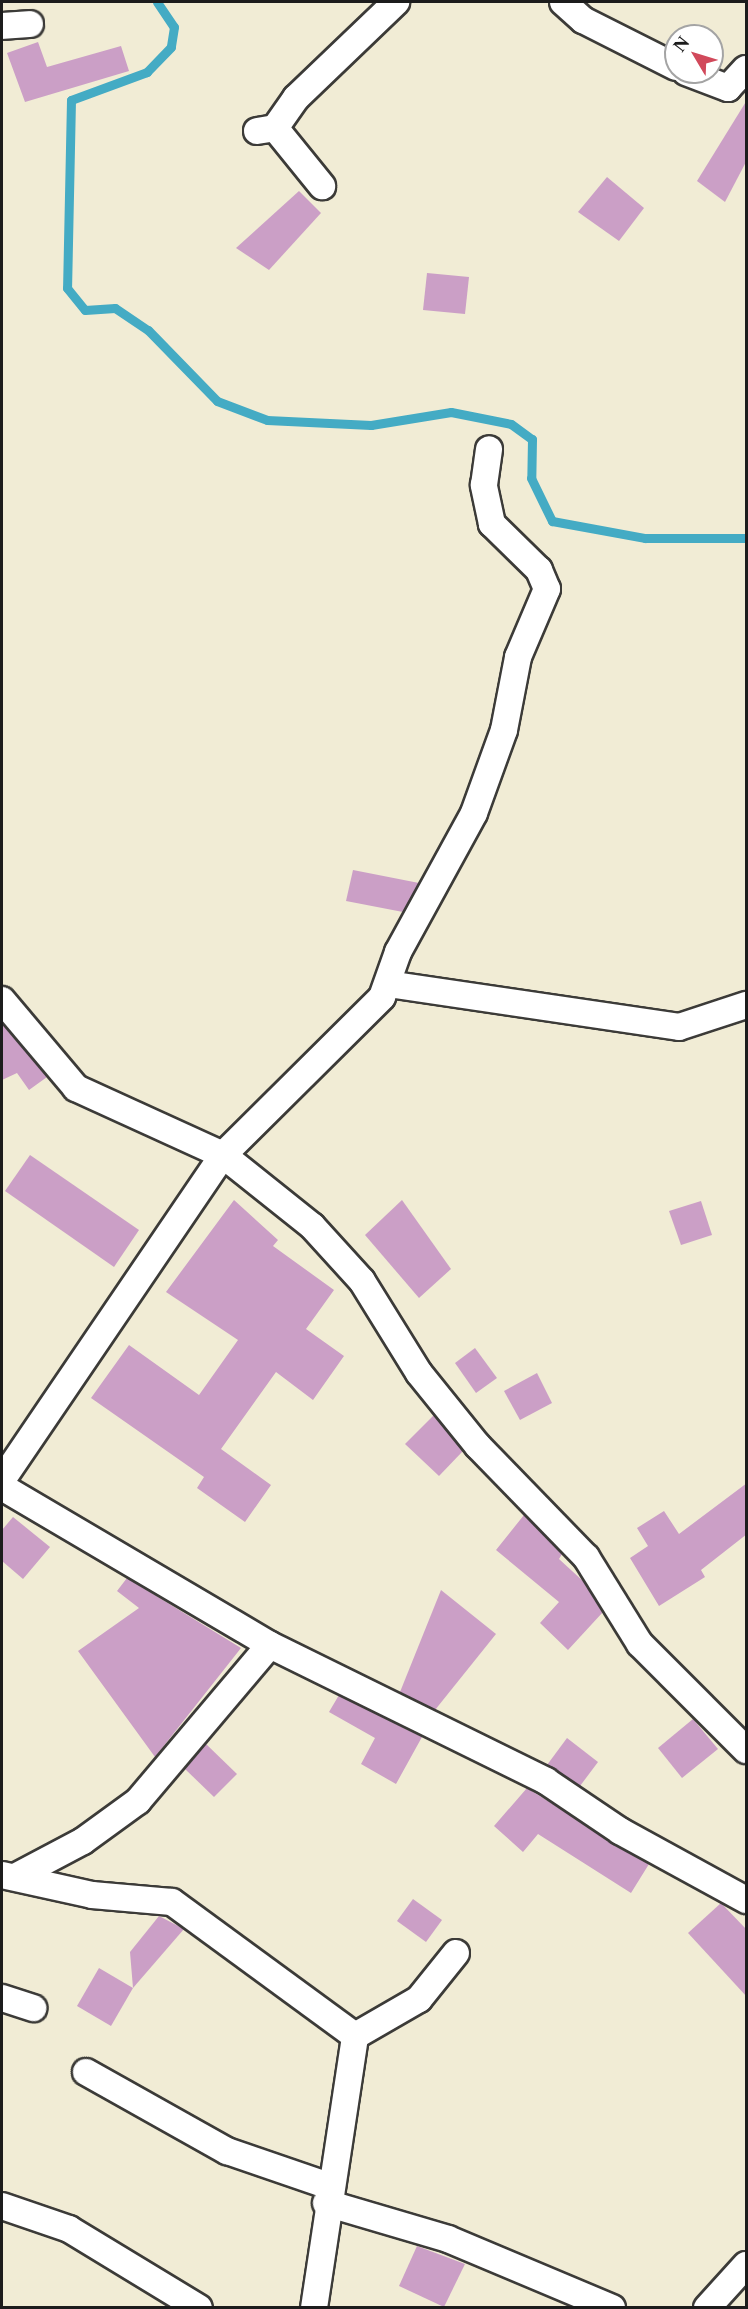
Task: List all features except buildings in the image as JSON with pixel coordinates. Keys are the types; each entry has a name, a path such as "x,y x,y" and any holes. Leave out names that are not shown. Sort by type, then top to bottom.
{"street":[{"path":"322,186 266,130 396,2"},
{"path":"563,2 583,20 664,61"},
{"path":"2,26 30,24"},
{"path":"718,84 728,88 747,69"},
{"path":"2,1480 223,1155 375,1005 388,984 398,952 474,813 504,730 518,657 547,589 539,570 492,524 484,485 489,449"},
{"path":"388,984 679,1027 747,1005"},
{"path":"2,1000 76,1088 223,1155 312,1226 362,1281 419,1373 478,1446 586,1557 640,1644 747,1750"},
{"path":"2,1487 270,1645 546,1781 620,1831 747,1900"},
{"path":"8,1876 82,1841 138,1801 270,1645"},
{"path":"8,1876 92,1895 172,1902 355,2036"},
{"path":"355,2036 419,2000 456,1953"},
{"path":"2,1998 33,2008"},
{"path":"314,2307 328,2194 355,2036"},
{"path":"86,2072 227,2151 328,2194 448,2239 612,2307"},
{"path":"2,2205 69,2229 199,2307"},
{"path":"707,2307 747,2265"}],"waterway":[{"path":"157,2 174,27 171,47 147,72 71,100 67,288 85,310 115,308 148,330 217,401 267,420 371,425 451,412 511,424 532,439 531,478 552,521 645,538 746,538"}]}
